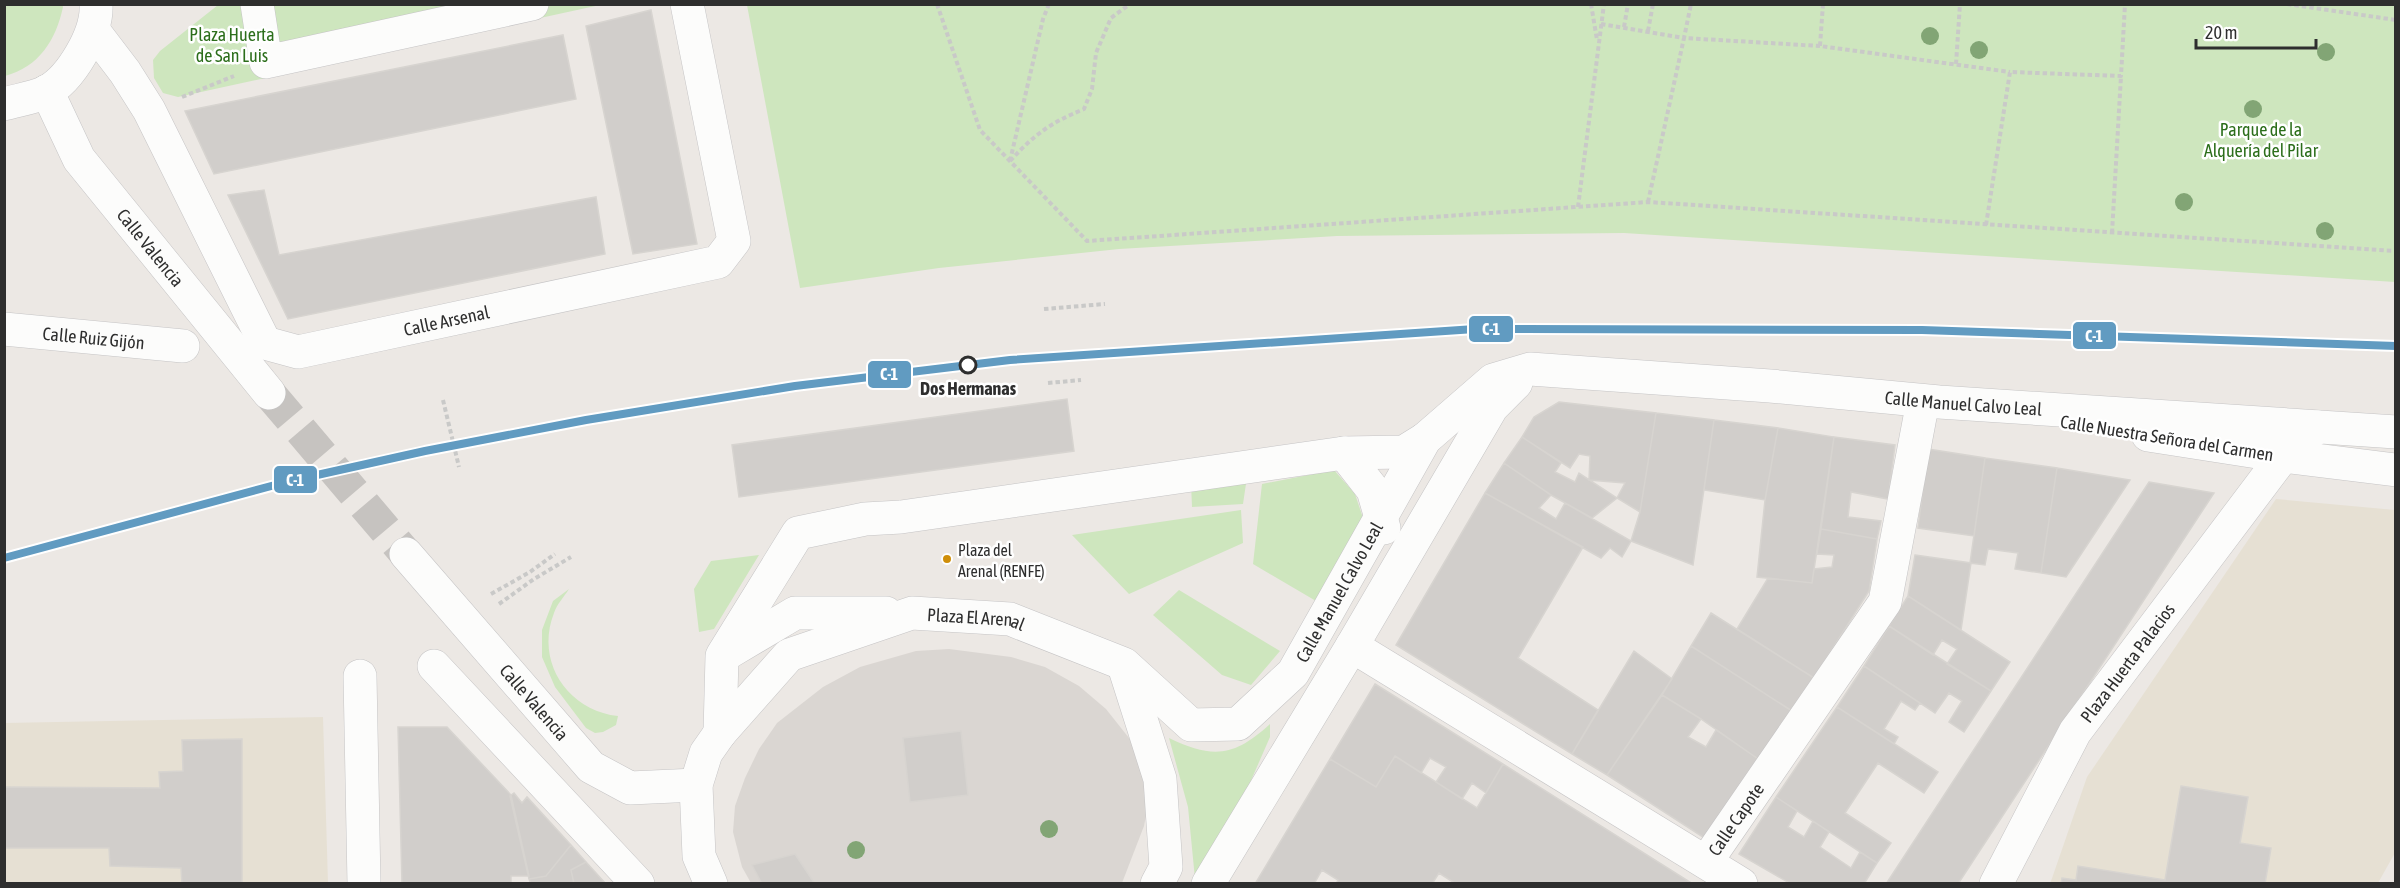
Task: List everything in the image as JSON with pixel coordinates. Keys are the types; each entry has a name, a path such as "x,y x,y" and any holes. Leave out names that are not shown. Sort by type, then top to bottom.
{"street":[{"path":"257,4 266,63 532,4"},
{"name":"Calle Arsenal","path":"102,13 125,72 149,110 265,343 298,352 718,262 734,241 687,4"},
{"path":"4,104 47,91 75,65 102,13"},
{"name":"Calle Valencia","path":"47,91 79,159 269,393"},
{"name":"Calle Ruiz Gijón","path":"4,329 183,346"},
{"name":"Calle Manuel Calvo Leal","path":"1208,884 1352,646 1492,407 1530,369"},
{"name":"Calle Manuel Calvo Leal","path":"1124,664 1191,725 1238,724 1293,673 1425,439 1492,380 1530,369 1770,386 1931,401 2396,432"},
{"name":"Calle Nuestra Señora del Carmen","path":"1931,401 2283,456 2396,470"},
{"name":"Calle Capote","path":"1352,646 1706,862 1886,602 1931,401"},
{"name":"Plaza Huerta Palacios","path":"1996,884 2075,732 2283,456 2317,427"},
{"path":"720,733 722,656 798,533 864,519 901,517 1344,453 1404,452 1425,439"},
{"path":"1344,453 1373,490 1389,543 1352,646"},
{"name":"Calle Valencia","path":"406,554 591,767 630,788 696,785"},
{"path":"722,656 795,613 912,613"},
{"name":"Plaza El Arenal","path":"711,884 699,856 696,785 706,753 720,733 789,655 912,613 1010,619 1124,664"},
{"path":"1124,664 1160,779 1167,867 1157,884"},
{"path":"434,666 638,884"},
{"path":"360,676 364,884"},
{"path":"1706,862 1741,884"}],"path":[{"path":"937,4 980,130 1087,241 1648,202 2396,251"},
{"path":"1010,161 1043,19 1049,4"},
{"path":"1010,161 1034,135 1058,120 1084,109 1092,89 1096,52 1111,18 1130,4"},
{"path":"1591,4 1599,47"},
{"path":"1578,207 1604,4"},
{"path":"1624,27 1628,4"},
{"path":"1648,31 1653,4"},
{"path":"1648,202 1691,4"},
{"path":"1820,46 1823,4"},
{"path":"1956,64 1960,4"},
{"path":"2112,233 2125,4"},
{"path":"2287,4 2396,20"},
{"path":"1601,24 1684,38 1820,46 2010,72 2121,76"},
{"path":"1986,225 2010,72"},
{"path":"1044,309 1105,304"},
{"path":"1048,383 1081,380"},
{"path":"443,400 459,467"},
{"path":"482,600 530,572 555,554"},
{"path":"498,605 534,579 571,557"}],"shaded area":[{"path":"2276,499 2395,510 2396,851 2378,883 2050,884 2087,777"},
{"path":"949,649 1011,657 1045,667 1079,686 1106,709 1129,738 1141,757 1147,810 1144,826 1122,883 751,883 742,867 733,832 735,806 759,749 777,723 823,687 860,667 916,651"},
{"path":"323,717 328,883 5,883 4,723"}],"green space":[{"path":"5,4 62,4 63,7 56,30 44,51 27,66 5,76"},
{"name":"Plaza Huerta de San Luis","path":"218,5 600,5 178,97 163,93 154,78 153,60 160,51"},
{"name":"Parque de la Alquería del Pilar","path":"747,5 2395,5 2395,282 1624,233 1337,236 1119,249 939,268 800,288"},
{"path":"1334,470 1355,494 1364,521 1316,601 1253,564 1262,484"},
{"path":"1247,477 1243,504 1192,507 1191,483"},
{"path":"1241,510 1243,543 1129,594 1072,535"},
{"path":"759,555 714,629 699,632 694,589 711,561"},
{"path":"569,589 555,610 549,631 552,665 570,693 584,704 600,712 618,716 616,725 603,732 595,733 586,728 555,687 542,657 542,630 553,601"},
{"path":"1179,590 1280,651 1251,685 1222,675 1153,615"},
{"path":"1270,724 1270,737 1242,801 1195,879 1188,807 1169,738 1198,749 1211,752 1223,751 1245,743"}],"building":[{"path":"651,10 697,244 633,254 586,26"},
{"path":"563,35 576,99 214,174 185,111"},
{"path":"264,190 279,255 596,197 605,254 288,319 228,195"},
{"path":"1067,399 1074,451 739,497 732,445"},
{"path":"1559,402 1656,413 1640,512 1617,498 1625,483 1589,480 1590,456 1579,454 1570,468 1522,437 1534,417"},
{"path":"1656,413 1714,420 1693,565 1631,541 1640,512"},
{"path":"1714,420 1778,428 1765,500 1704,490"},
{"path":"1778,428 1834,437 1812,583 1757,577 1765,500"},
{"path":"1522,437 1561,463 1555,472 1575,482 1579,473 1617,498 1592,518 1551,495 1504,463"},
{"path":"1834,437 1895,445 1888,499 1851,492 1848,517 1881,521 1877,539 1821,529"},
{"path":"1928,449 1985,458 1974,536 1918,528"},
{"path":"1985,458 2057,468 2041,573 2015,569 2018,553 1988,549 1985,565 1970,563"},
{"path":"1504,463 1551,495 1539,508 1556,519 1565,503 1631,541 1622,557 1610,548 1601,558 1485,493"},
{"path":"2057,468 2130,480 2066,577 2041,573"},
{"path":"2149,482 2214,493 1958,884 1886,884"},
{"path":"1485,493 1583,547 1518,658 1598,710 1572,754 1396,645"},
{"path":"1821,529 1877,539 1869,591 1814,678 1737,629 1768,578 1812,583 1814,569 1832,567 1834,555 1817,554"},
{"path":"1915,555 1971,563 1961,630 1908,596"},
{"path":"1908,596 2010,662 1991,691 1947,664 1957,649 1942,640 1933,655 1889,626"},
{"path":"1711,613 1814,678 1792,711 1691,646"},
{"path":"1889,626 1991,691 1964,732 1949,722 1962,701 1949,693 1935,713 1864,666"},
{"path":"1691,646 1792,711 1761,761 1662,695"},
{"path":"1634,651 1672,679 1607,775 1572,754"},
{"path":"1864,666 1920,703 1915,710 1901,701 1884,729 1898,737 1894,744 1837,707"},
{"path":"1375,684 1503,764 1486,793 1472,783 1462,799 1436,782 1446,767 1430,758 1421,773 1395,756 1376,787 1330,759"},
{"path":"1662,695 1701,719 1688,737 1706,747 1716,730 1761,761 1706,839 1607,775"},
{"path":"1837,707 1938,772 1924,793 1878,763 1845,813 1891,843 1877,863 1776,797"},
{"path":"398,727 447,727 511,795 529,876 511,876 511,884 402,884"},
{"path":"961,731 968,795 910,802 903,738"},
{"path":"242,739 242,884 182,884 181,868 110,866 109,848 4,848 4,787 160,788 159,772 183,771 182,740"},
{"path":"1395,756 1477,808 1503,764 1693,884 1456,884 1439,873 1432,884 1336,884 1338,880 1322,870 1314,884 1255,884 1330,759 1376,787"},
{"path":"2181,786 2248,797 2240,843 2271,848 2265,884 2061,884 2062,878 2076,880 2078,866 2165,880"},
{"path":"514,793 522,803 527,797 571,845 546,876 529,879 510,796"},
{"path":"1776,797 1797,811 1788,827 1804,837 1813,821 1829,832 1820,847 1851,868 1860,852 1877,863 1864,884 1791,884 1739,854"},
{"path":"571,845 586,862 571,870 574,884 531,884 529,879 546,876"},
{"path":"795,854 815,884 762,884 752,865"},
{"path":"586,862 606,884 574,884 571,870"}],"tunnel":[{"path":"269,393 406,554"}],"transit line":[{"name":"C-1","path":"4,558 290,481 425,451 586,420 795,386 1010,360 1475,329 1922,330 2396,346"}],"place":[{"name":"Dos Hermanas","path":"968,365"},
{"name":"Plaza del Arenal (RENFE)","path":"947,559"}]}
